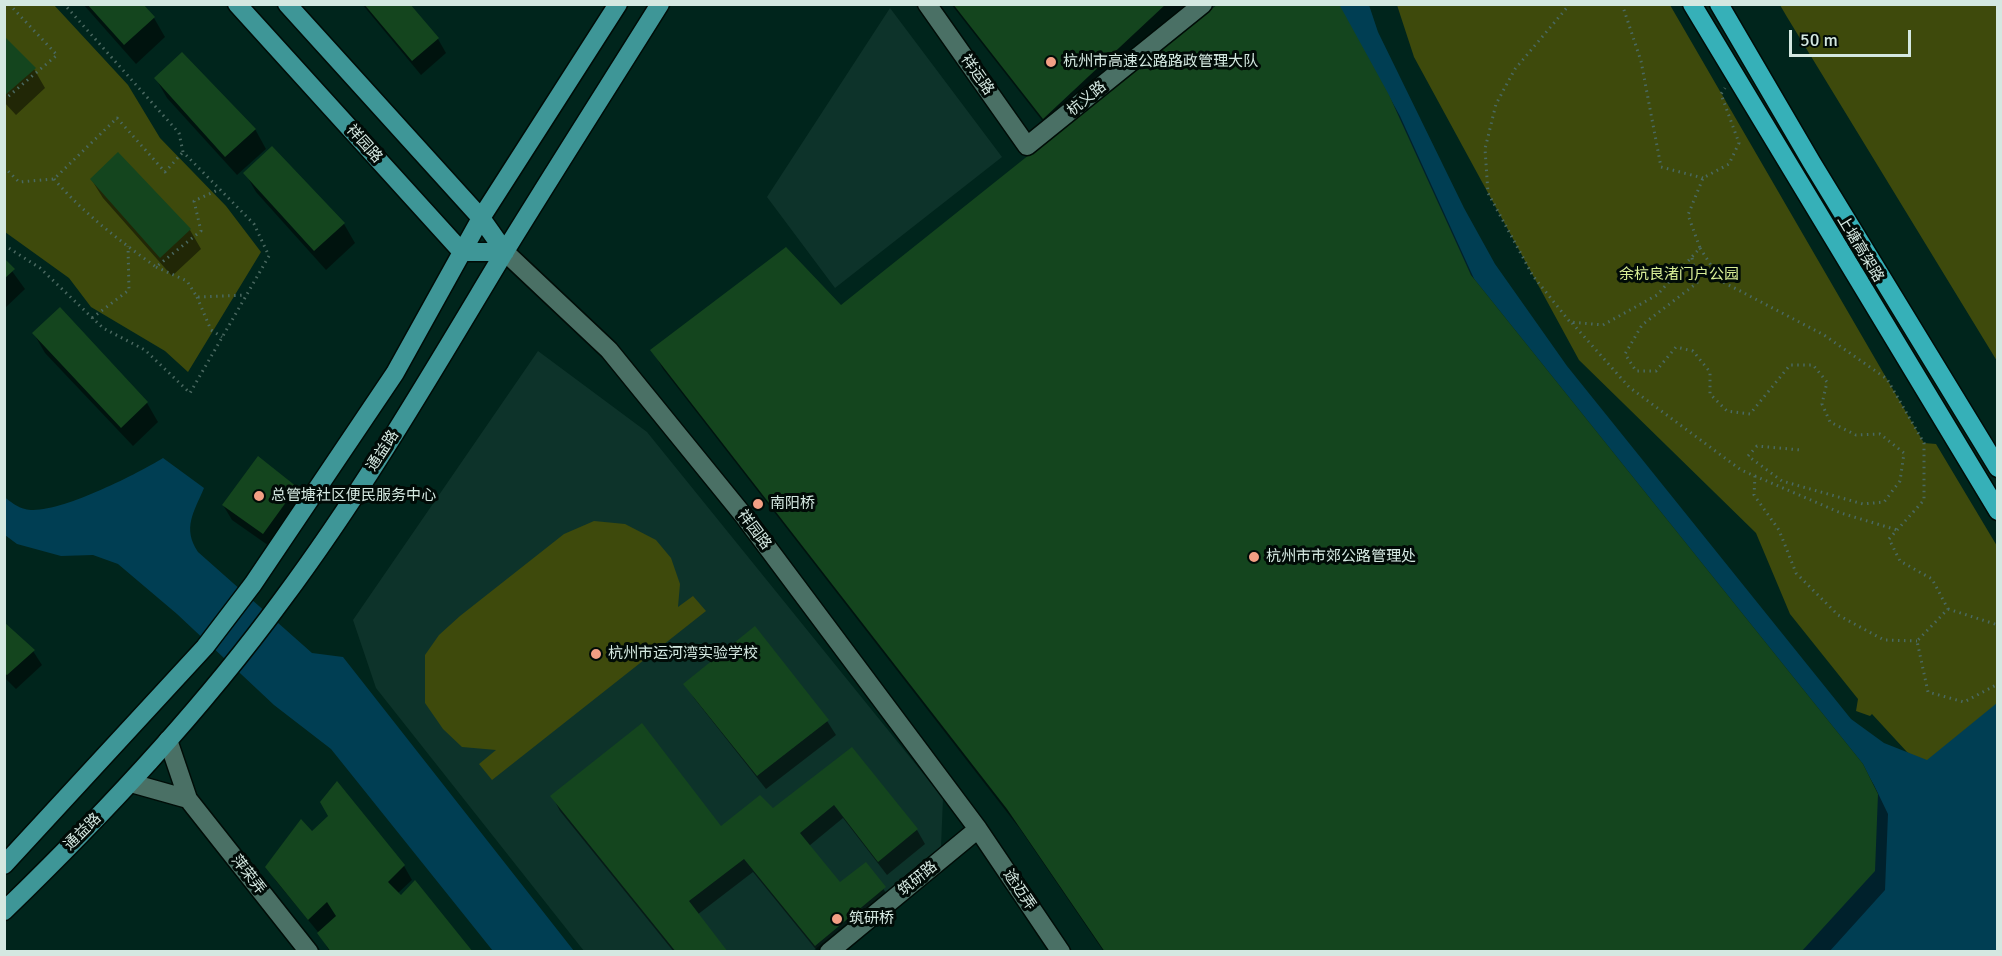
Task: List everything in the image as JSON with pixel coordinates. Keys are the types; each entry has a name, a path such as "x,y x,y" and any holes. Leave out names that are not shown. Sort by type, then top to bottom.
{"highway":[{"name":"上塘高架路","path":"1692,4 1998,511"},
{"name":"上塘高架路","path":"1719,4 1812,163 1998,468"}],"main road":[{"name":"祥园路","path":"237,4 462,252"},
{"name":"祥园路","path":"287,4 481,218 505,252"},
{"path":"4,865 205,647 253,584 395,373 481,218 618,4"},
{"name":"通益路","path":"4,911 131,783 231,667 282,601 334,527 409,412 505,252 660,4"},
{"path":"462,252 505,252"}],"street":[{"name":"祥运路","path":"927,4 1027,146"},
{"name":"杭义路","path":"1027,146 1203,4"},
{"name":"祥园路","path":"505,252 609,350 744,516 978,829"},
{"name":"萍荣弄","path":"168,740 188,799 309,951"},
{"path":"131,783 188,799"},
{"name":"筑研路","path":"829,951 978,829"},
{"name":"途迈弄","path":"978,829 1061,951"}],"path":[{"path":"4,100 57,55 9,4"},
{"path":"4,245 40,268 103,328 145,350 190,393 269,256 254,224 183,152 179,133 64,4"},
{"path":"1570,4 1515,69 1496,104 1485,149 1488,193 1533,276 1570,322 1629,387 1741,470 1841,513 1898,530"},
{"path":"1622,4 1641,61 1661,167 1703,178"},
{"path":"1733,74 1721,93 1739,143 1729,164 1703,178 1688,215 1700,248 1721,281 1824,334 1887,379 1924,443 1924,500 1889,539 1900,561 1932,579 1948,609 1998,625"},
{"path":"4,167 19,182 54,179 117,118 165,172 183,152"},
{"path":"54,179 70,198 128,246 156,267 187,281 197,297 210,330 222,337"},
{"path":"156,267 201,231 194,201 220,189"},
{"path":"92,318 129,290 128,246"},
{"path":"1570,322 1603,325 1658,295 1700,248"},
{"path":"1692,258 1697,283 1642,325 1625,354 1636,371 1656,371 1676,347 1693,351 1710,372 1710,394 1727,411 1750,414 1790,365 1813,365 1827,382 1822,404 1830,422 1856,435 1880,434 1904,453 1900,481 1884,502 1863,504 1782,481 1748,456 1757,447 1801,450"},
{"path":"197,297 246,295"},
{"path":"1755,476 1754,495 1779,530 1796,573 1838,615 1884,640 1917,640 1948,609"},
{"path":"1917,640 1928,692 1964,702 1998,684"}],"shaded area":[{"path":"1337,5 1369,5 1378,32 1464,208 1495,264 1567,366 1851,719 1884,743 1927,760 1997,703 1997,951 1801,951 1878,794 1863,764 1471,275"},
{"path":"890,8 1002,157 835,288 767,197"},
{"name":"杭州市运河湾实验学校","path":"538,351 647,432 943,798 941,847 813,951 584,951 376,688 353,620"},
{"path":"163,458 204,488 193,512 190,528 193,543 198,552 312,653 343,657 574,951 493,951 331,749 274,705 177,614 118,564 93,555 61,556 17,544 5,535 4,497 25,509 38,510 55,507 115,483"}],"green space":[{"path":"5,5 54,5 128,85 160,138 226,206 261,252 188,372 165,351 91,307 69,278 5,232"},
{"name":"余杭良渚门户公园","path":"1397,5 1670,5 1924,443 1936,444 1997,546 1997,739 1954,788 1907,752 1872,714 1870,716 1856,711 1858,699 1790,614 1756,533 1579,360 1414,57"},
{"path":"1780,5 1997,5 1997,361 1787,17"},
{"path":"594,521 625,524 656,540 671,558 680,584 678,607 693,596 706,611 492,780 479,764 496,750 462,747 443,729 425,703 425,655 439,635 460,616 564,534"}],"building":[{"path":"87,4 143,4 155,17 124,45"},
{"path":"364,4 410,4 439,38 412,61"},
{"name":"杭州市高速公路路政管理大队","path":"953,4 1166,4 1043,119"},
{"name":"杭州市市郊公路管理处","path":"1218,4 1339,4 1389,95 1471,275 1863,764 1878,794 1875,871 1801,952 1105,952 1007,809 650,350 786,247 841,305"},
{"path":"4,36 36,68 4,96"},
{"path":"182,52 256,129 225,157 154,78"},
{"path":"272,146 345,223 314,251 243,173"},
{"path":"118,152 191,229 160,258 90,179"},
{"path":"4,258 15,269 4,279"},
{"path":"60,307 148,402 121,428 32,333"},
{"name":"总管塘社区便民服务中心","path":"258,456 297,487 263,534 222,505"},
{"path":"4,622 35,650 7,675 4,673"},
{"path":"755,626 829,720 757,776 683,684"},
{"path":"642,723 721,826 760,795 773,808 852,747 918,829 878,862 834,805 800,833 840,882 866,862 886,887 815,946 744,859 689,901 728,952 676,952 550,796"},
{"path":"337,781 405,865 388,882 401,895 415,880 473,952 331,952 317,933 336,916 327,902 308,920 265,867 301,819 312,831 328,816 320,802"}],"place":[{"name":"杭州市高速公路路政管理大队","path":"1051,62"},
{"name":"总管塘社区便民服务中心","path":"259,496"},
{"name":"南阳桥","path":"758,504"},
{"name":"杭州市市郊公路管理处","path":"1254,557"},
{"name":"杭州市运河湾实验学校","path":"596,654"},
{"name":"筑研桥","path":"837,919"}]}
